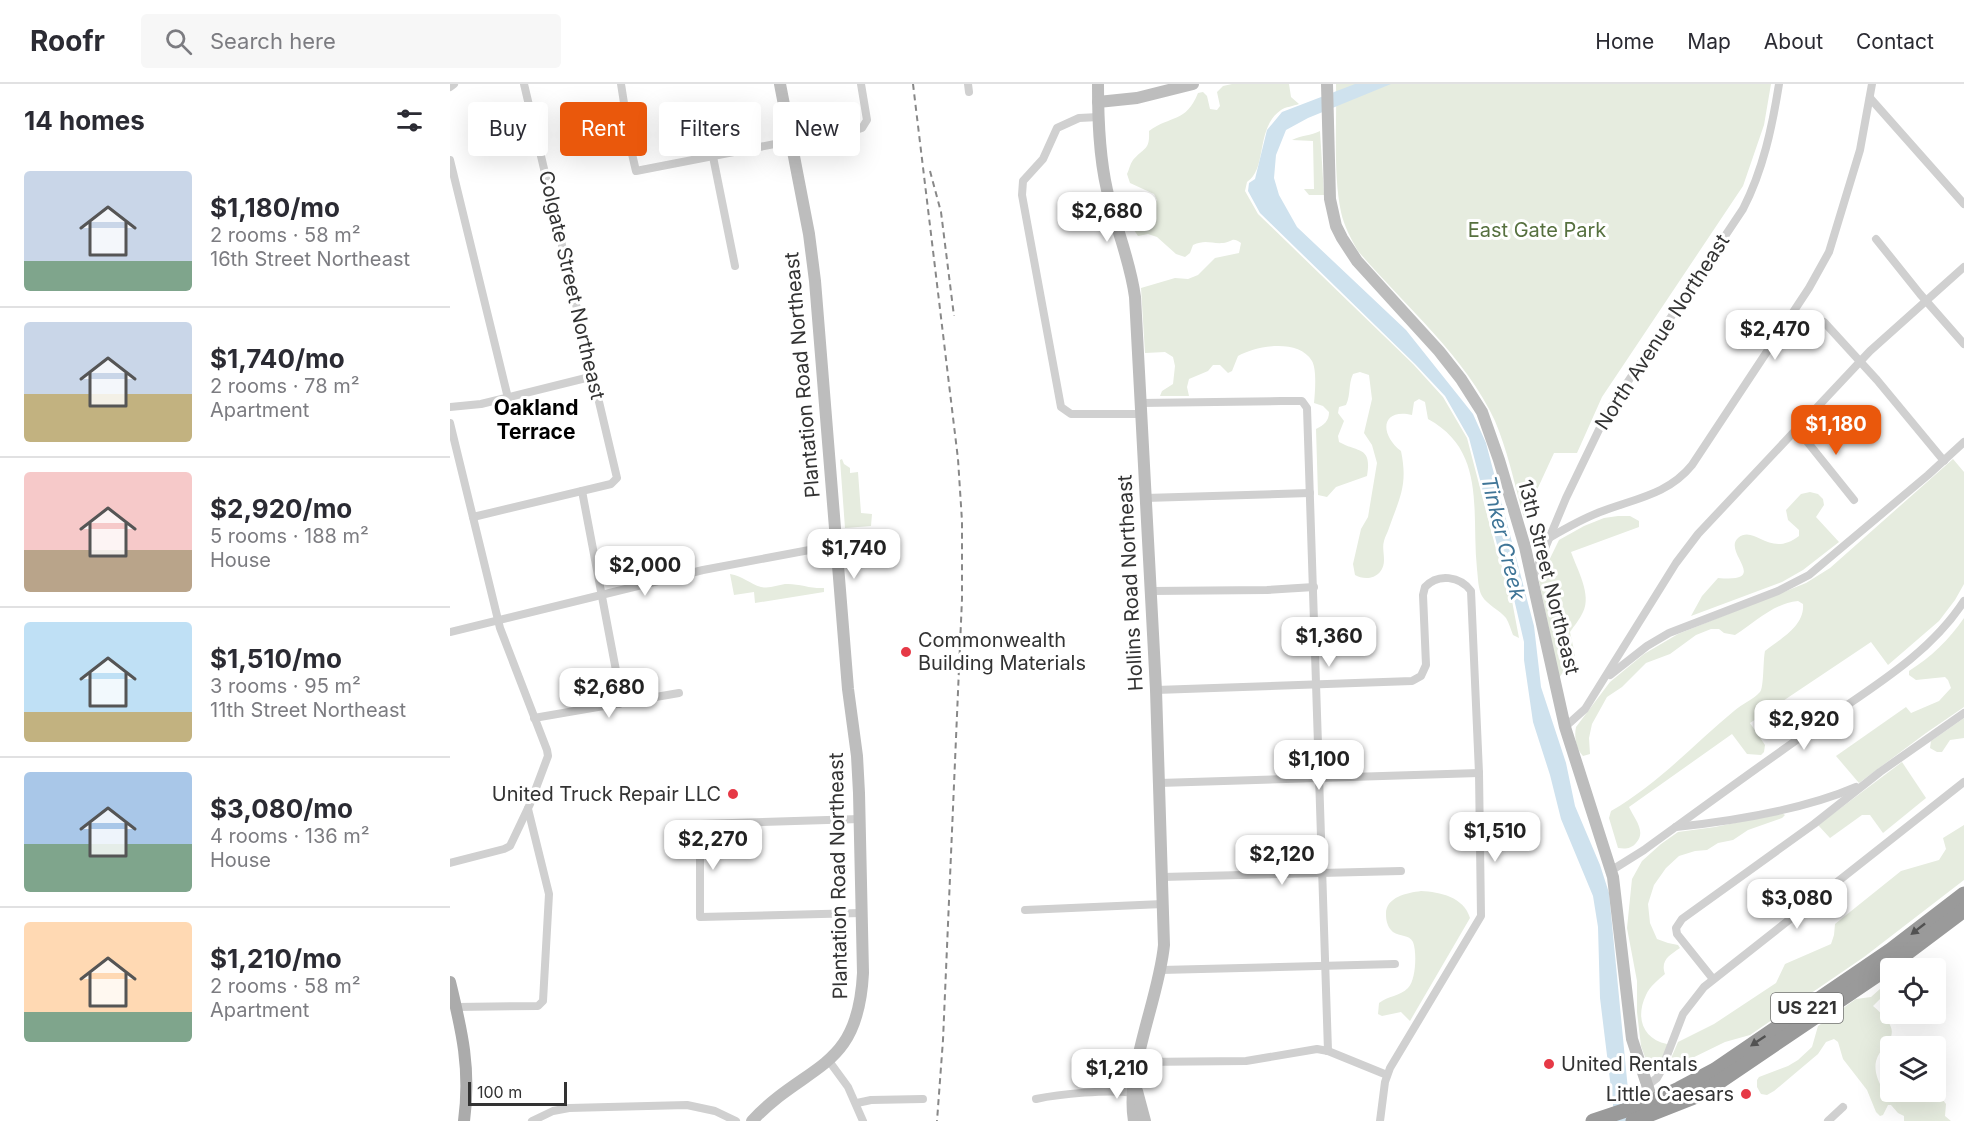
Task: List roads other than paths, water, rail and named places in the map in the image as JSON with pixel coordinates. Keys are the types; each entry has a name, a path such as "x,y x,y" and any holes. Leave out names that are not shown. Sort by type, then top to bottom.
{"highway":[{"name":"US 221","path":"1647,1113 1679,1089 1716,1070 1891,950 1964,894"},
{"name":"US 221","path":"1597,1120 1647,1113 1694,1096 1732,1074 1884,970 1964,910"}],"main road":[{"path":"450,982 464,1040 468,1071 466,1121"}],"street":[{"path":"450,87 454,84"},
{"name":"Colgate Street Northeast","path":"524,84 618,474 611,484 582,491"},
{"path":"621,84 636,171 773,145"},
{"name":"Plantation Road Northeast","path":"780,84 783,102"},
{"path":"860,129 867,120 861,84"},
{"name":"Hollins Road Northeast","path":"1098,84 1102,167 1106,189 1133,279 1156,690 1164,945 1161,970 1138,1062 1134,1087 1134,1121"},
{"path":"1098,102 1137,98 1192,84"},
{"name":"North Avenue Northeast","path":"1533,577 1570,488 1608,413 1752,192 1767,145 1779,84"},
{"path":"1549,538 1602,511 1638,500 1669,486 1692,465 1809,288 1829,252 1860,150 1872,84"},
{"name":"13th Street Northeast","path":"1327,86 1330,199 1342,238 1357,261 1451,365 1476,401 1488,425 1499,460 1533,577 1566,727 1612,870 1630,1028 1648,1085 1647,1113"},
{"path":"1870,98 1964,204"},
{"path":"1099,117 1078,118 1057,128 1043,159 1023,181 1022,195 1061,407 1071,414 1209,402 1281,400 1304,402 1307,408 1328,1051"},
{"name":"Plantation Road Northeast","path":"752,1121 764,1108 829,1061 850,1034 860,1008 863,973 857,756 851,723 815,281 809,234 793,156"},
{"path":"713,157 735,266"},
{"path":"450,160 508,398"},
{"path":"1876,239 1964,344"},
{"path":"1566,727 1584,709 1605,679 1689,544 1860,362 1889,333 1964,267"},
{"path":"1824,322 1944,461"},
{"path":"450,407 481,404 594,376"},
{"path":"450,423 498,620 548,756 528,809 510,846 450,864"},
{"path":"1797,429 1854,500"},
{"path":"1605,679 1647,646 1669,633 1778,591 1809,575 1964,442"},
{"path":"473,517 582,491 618,681 619,704"},
{"path":"1145,498 1310,493"},
{"path":"450,632 703,570 836,545"},
{"path":"1156,690 1412,681 1421,676 1426,665 1423,595 1425,587 1432,581 1446,578 1459,580 1467,586 1472,597 1479,773 1481,915 1387,1075 1380,1121"},
{"path":"1151,591 1267,590 1314,586"},
{"path":"1612,870 1644,850 1915,654 1947,623 1964,601"},
{"path":"534,718 679,693"},
{"path":"1713,980 1677,934 1678,924 1814,824 1865,783 1964,713"},
{"path":"1159,783 1479,773"},
{"path":"1648,1085 1657,1078 1661,1071 1683,1014 1697,995 1964,782"},
{"path":"1676,827 1713,823 1823,800 1865,783"},
{"path":"456,1007 538,1006 543,1001 549,894 528,809"},
{"path":"860,819 700,824 700,917 861,913"},
{"path":"1162,877 1401,871"},
{"path":"1025,910 1163,904"},
{"path":"1161,970 1395,964"},
{"path":"1138,1062 1246,1061 1310,1049 1328,1051 1387,1075"},
{"path":"829,1061 856,1103 864,1121"},
{"path":"1036,1099 1134,1087"},
{"name":"Hollins Road Northeast","path":"1134,1087 1144,1121"},
{"path":"856,1103 871,1100 923,1099"},
{"path":"532,1121 553,1111 569,1108 687,1105 715,1111 736,1121"},
{"path":"1828,1121 1843,1107"}],"water":[{"name":"Tinker Creek","path":"1355,84 1391,84 1308,118 1286,130 1276,155 1274,178 1279,195 1297,227 1406,330 1473,414 1486,443 1534,626 1541,687 1566,763 1575,806 1600,865 1609,893 1631,1121 1615,1121 1600,998 1598,927 1593,896 1561,819 1533,722 1524,660 1524,642 1511,586 1499,552 1469,438 1445,396 1260,213 1248,191 1249,183 1255,179 1267,130 1282,112"}],"railway":[{"path":"913,84 958,459 962,521 962,599 943,1040 937,1121"},
{"path":"930,171 941,212 954,316"}],"place":[{"name":"Commonwealth Building Materials","path":"906,652"},
{"name":"United Truck Repair LLC","path":"733,794"},
{"name":"United Rentals","path":"1549,1064"},
{"name":"Little Caesars","path":"1746,1094"}],"district":[{"name":"Oakland Terrace","path":"536,420"}],"park label":[{"name":"East Gate Park","path":"1537,230"}]}
